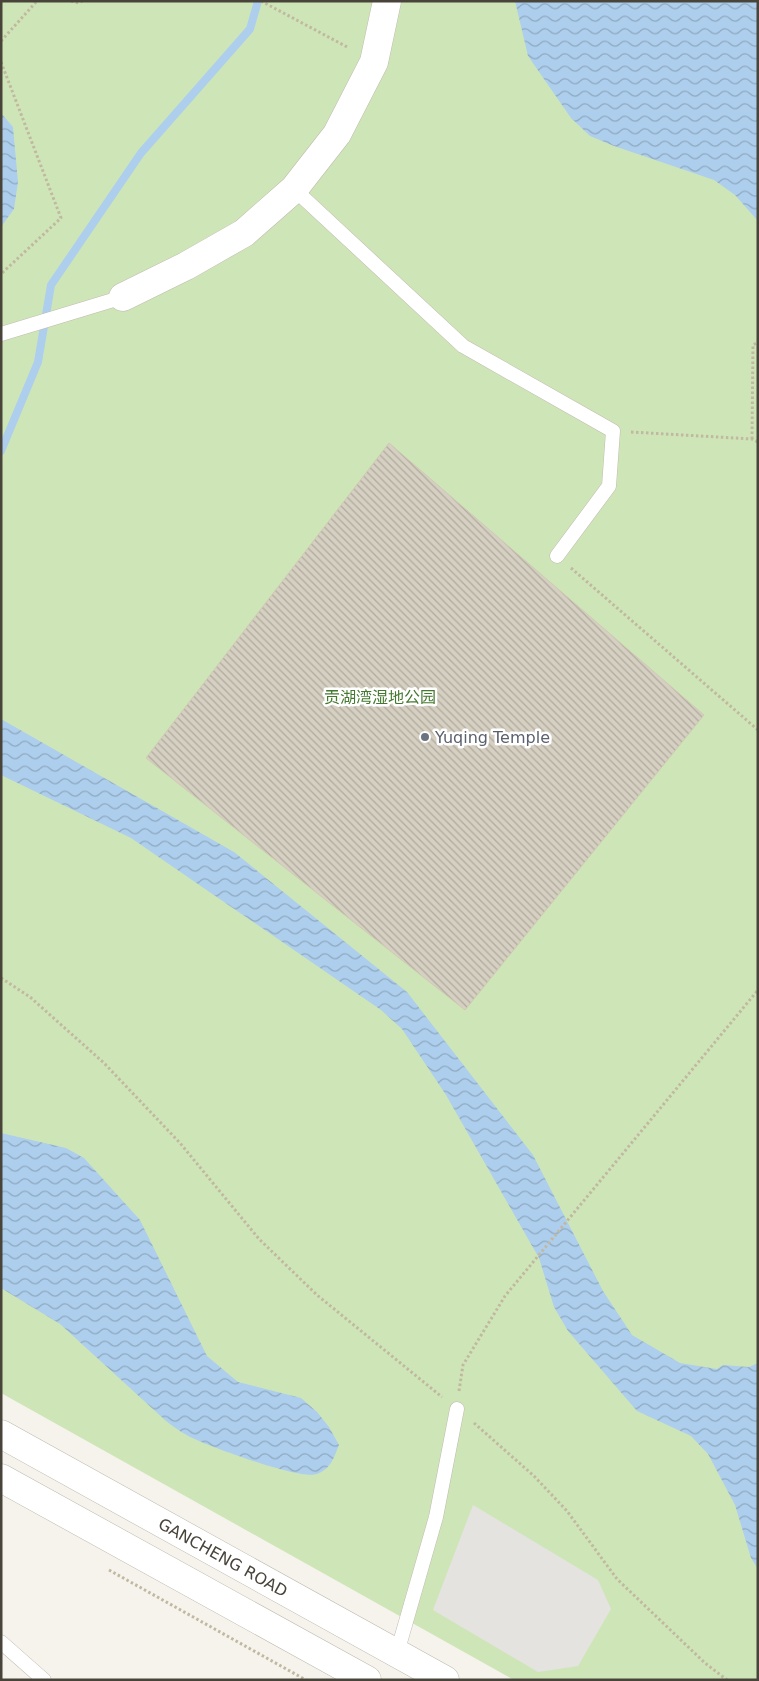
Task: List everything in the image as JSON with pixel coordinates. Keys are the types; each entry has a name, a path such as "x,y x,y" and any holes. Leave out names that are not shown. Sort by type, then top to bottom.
{"street":[{"path":"124,297 186,266 244,233 294,190 337,134 374,62 387,1"},
{"name":"GANCHENG ROAD","path":"1,1434 445,1680"},
{"path":"1,1478 368,1680"}],"lane":[{"path":"294,190 463,346 613,431 610,486 557,556"},
{"path":"1,334 124,297"},
{"path":"397,1653 436,1516 457,1409"},
{"path":"1,1642 44,1680"}],"path":[{"path":"1,41 37,1"},
{"path":"71,1 78,3 82,1"},
{"path":"261,1 374,62"},
{"path":"1,62 61,218 1,274"},
{"path":"752,439 753,346 758,342"},
{"path":"613,431 752,439 758,442"},
{"path":"557,556 758,730"},
{"path":"1,978 30,998 104,1063 180,1143 259,1239 317,1294 457,1409 534,1476 567,1511 617,1579 705,1663 726,1680"},
{"path":"457,1409 463,1365 505,1296 758,990"},
{"path":"106,1569 306,1680"}],"green space":[{"name":"贡湖湾湿地公园","path":"1,1 758,1 758,1680 514,1680 1,1393"}],"shaded area":[{"path":"473,1505 598,1580 611,1609 578,1666 538,1672 433,1610"}],"water":[{"path":"515,1 758,1 758,221 735,195 714,180 590,136 571,118 528,56"},
{"path":"1,113 13,127 18,182 14,209 1,227"},
{"path":"1,719 234,852 407,992 533,1155 603,1291 632,1335 680,1363 717,1369 723,1365 749,1367 758,1363 758,1569 751,1558 735,1505 708,1454 691,1436 637,1411 568,1331 554,1307 539,1258 446,1095 402,1029 381,1010 131,838 1,775"},
{"path":"1,1133 66,1148 84,1158 140,1220 207,1356 238,1382 301,1398 317,1412 329,1427 339,1445 326,1469 317,1474 308,1475 277,1468 240,1457 186,1435 166,1421 60,1324 1,1288"}],"building":[{"name":"Yuqing Temple","path":"389,443 704,715 465,1010 146,758"}],"waterway":[{"path":"1,451 38,362 51,285 141,153 250,29 258,1"}],"place":[{"name":"Yuqing Temple","path":"425,737"}]}
